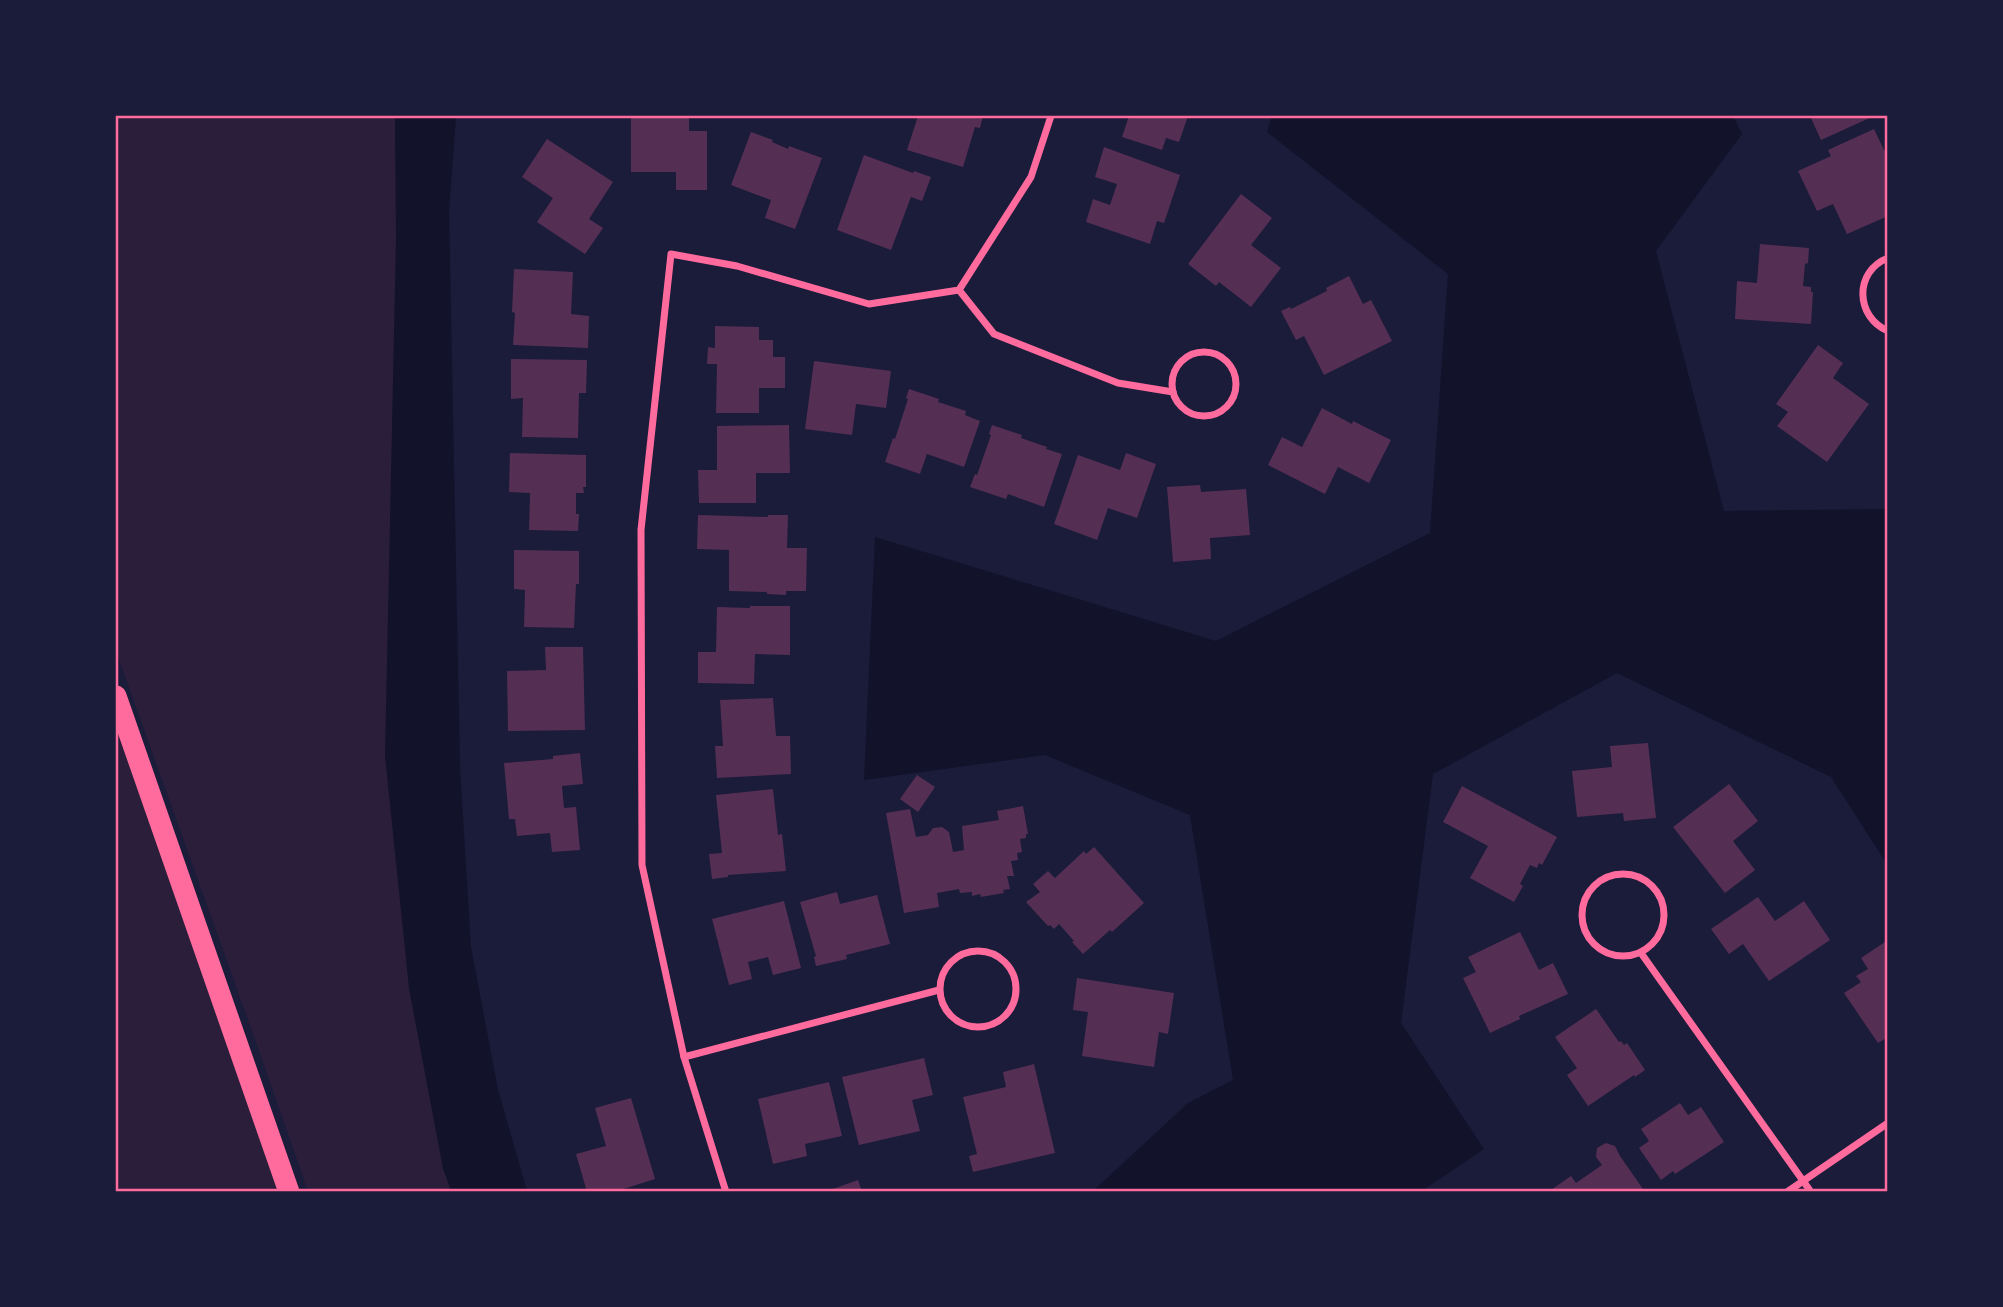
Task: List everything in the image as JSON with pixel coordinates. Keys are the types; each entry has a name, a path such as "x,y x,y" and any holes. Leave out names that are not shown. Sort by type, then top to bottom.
{"highway":[{"path":"116,696 289,1192"}],"street":[{"path":"726,1192 684,1057 642,866 642,530 671,254 737,266 869,304 959,290 1031,177 1051,116"},
{"path":"1888,258 1870,270 1863,282 1862,296 1871,319 1880,328 1888,331"},
{"path":"959,290 994,334 1118,383 1173,392"},
{"path":"1201,351 1223,357 1236,375 1234,397 1218,414 1196,415 1185,410 1173,392 1171,381 1174,370 1190,354 1201,351"},
{"path":"1632,874 1654,887 1662,898 1665,911 1660,936 1652,946 1640,953 1628,957 1615,956 1592,943 1585,932 1582,906 1595,884 1606,877 1632,874"},
{"path":"976,950 999,956 1008,964 1017,986 1016,999 1002,1019 992,1025 980,1027 968,1026 947,1013 939,990 945,967 964,952 976,950"},
{"path":"1640,953 1811,1192"},
{"path":"684,1057 939,990"},
{"path":"1787,1192 1888,1123"}],"shaded area":[{"path":"116,116 395,116 409,988 443,1168 451,1191 308,1191 116,651"},
{"path":"395,116 456,116 449,212 460,768 471,947 498,1090 527,1191 451,1191 443,1168 409,988 385,756 396,239"},
{"path":"1272,116 1733,116 1742,134 1656,251 1724,511 1887,509 1887,859 1885,861 1831,777 1617,673 1433,774 1401,1023 1484,1149 1422,1191 1093,1191 1188,1103 1233,1080 1190,815 1045,755 864,780 875,537 1216,641 1430,533 1448,274 1267,132"},
{"path":"116,722 280,1191 116,1191"}],"building":[{"path":"631,116 689,116 689,131 707,131 707,190 676,190 676,172 631,172"},
{"path":"918,116 983,116 980,128 975,127 963,167 907,150"},
{"path":"1129,116 1188,116 1179,142 1166,138 1162,150 1122,137"},
{"path":"1810,116 1874,116 1821,140"},
{"path":"1874,129 1884,150 1888,149 1888,216 1847,234 1833,204 1817,211 1798,171 1831,156 1828,150"},
{"path":"751,132 788,149 789,146 822,158 795,229 765,218 771,200 731,185"},
{"path":"547,139 613,182 589,219 603,228 585,254 537,222 553,198 522,177"},
{"path":"1104,147 1180,175 1164,223 1157,221 1150,244 1086,222 1093,199 1110,205 1117,184 1095,177"},
{"path":"864,155 931,177 922,201 911,197 891,250 837,230"},
{"path":"1241,194 1272,218 1251,245 1281,268 1251,307 1219,282 1216,286 1188,264"},
{"path":"1760,244 1809,248 1803,286 1811,287 1813,292 1811,324 1735,319 1737,281 1757,283"},
{"path":"514,269 573,272 571,314 589,316 588,348 513,345"},
{"path":"1349,276 1363,304 1371,300 1392,341 1324,375 1304,336 1296,340 1281,311 1290,307 1291,309 1327,291 1326,288"},
{"path":"715,326 759,327 759,340 773,340 773,357 785,357 785,388 759,388 759,413 716,413 717,364 707,364 708,347 715,348"},
{"path":"1818,345 1843,363 1833,378 1869,404 1827,462 1777,426 1788,412 1776,404"},
{"path":"511,359 587,360 586,393 579,393 578,438 522,437 523,398 511,399"},
{"path":"814,361 891,371 886,408 856,404 852,435 805,429"},
{"path":"909,389 966,411 965,415 980,421 964,467 927,454 920,474 885,462 893,438 895,439"},
{"path":"1322,408 1391,440 1369,483 1338,467 1325,494 1268,465 1282,437 1302,447"},
{"path":"789,425 790,473 756,473 756,503 699,503 698,470 717,470 717,426"},
{"path":"992,425 1022,435 1021,438 1062,454 1044,507 1008,494 1006,499 970,487 975,474 977,475"},
{"path":"510,453 586,455 586,487 583,487 584,493 576,493 578,531 529,530 530,493 509,492"},
{"path":"1126,453 1156,464 1137,518 1108,508 1097,540 1054,524 1078,455 1120,470"},
{"path":"1200,485 1201,492 1246,489 1250,535 1210,538 1211,559 1173,562 1167,487"},
{"path":"698,515 788,515 787,548 807,548 806,591 786,591 786,595 729,591 729,550 697,549"},
{"path":"514,550 579,551 579,584 576,584 574,628 524,627 525,590 514,589"},
{"path":"790,606 790,655 755,654 754,684 698,683 698,652 716,652 717,607"},
{"path":"545,647 583,647 585,730 508,731 507,671 546,670"},
{"path":"773,698 776,736 790,736 791,774 717,778 715,746 723,746 720,700"},
{"path":"1648,743 1656,818 1624,821 1623,813 1577,817 1572,771 1612,767 1610,746"},
{"path":"580,753 583,784 562,786 564,808 576,807 580,850 552,852 550,833 517,836 515,819 509,819 504,763 553,759 553,756"},
{"path":"917,775 935,787 918,812 900,799"},
{"path":"1729,784 1758,821 1733,841 1755,870 1725,893 1673,827"},
{"path":"1462,786 1557,837 1542,865 1539,863 1537,868 1530,865 1514,902 1470,878 1488,846 1443,822"},
{"path":"773,789 778,835 782,834 786,871 728,875 712,879 709,854 722,853 716,795"},
{"path":"1023,806 1028,834 1026,838 1020,839 1022,852 1017,853 1018,860 1011,861 1014,876 1007,876 1010,889 1003,890 1004,893 981,897 980,894 972,896 972,892 960,893 959,889 937,893 939,907 904,913 886,813 910,809 916,837 928,835 933,828 942,827 949,832 953,852 964,850 962,826 999,820 997,811"},
{"path":"1094,847 1144,903 1083,954 1059,924 1054,929 1048,926 1026,902 1040,892 1033,884 1048,871 1055,878 1084,851 1086,854"},
{"path":"837,892 840,904 877,895 890,944 846,955 847,959 816,966 816,956 800,902"},
{"path":"1758,897 1775,921 1804,901 1830,940 1769,981 1743,944 1729,954 1711,929"},
{"path":"784,901 801,968 773,975 768,957 748,962 752,979 729,985 712,919"},
{"path":"1520,932 1539,970 1553,963 1568,994 1519,1016 1520,1019 1490,1033 1463,978 1476,972 1468,957"},
{"path":"1888,940 1888,1037 1878,1043 1844,993 1861,982 1856,976 1868,969 1861,958"},
{"path":"1077,978 1174,993 1168,1034 1159,1032 1154,1067 1082,1056 1088,1012 1073,1010"},
{"path":"1596,1009 1619,1042 1624,1045 1627,1043 1645,1070 1588,1106 1567,1075 1577,1068 1555,1037"},
{"path":"924,1058 933,1095 912,1100 920,1131 859,1145 842,1077"},
{"path":"1034,1064 1055,1153 973,1172 969,1156 977,1154 963,1097 1006,1087 1003,1072"},
{"path":"829,1082 842,1136 805,1144 807,1156 773,1164 758,1099"},
{"path":"631,1098 655,1179 614,1192 587,1192 576,1154 606,1146 595,1108"},
{"path":"1680,1103 1688,1115 1701,1107 1724,1142 1661,1180 1639,1148 1649,1141 1641,1129"},
{"path":"1606,1143 1615,1146 1645,1192 1551,1190 1571,1176 1576,1183 1602,1165 1596,1157 1597,1148"},
{"path":"858,1180 862,1192 827,1191"}]}
